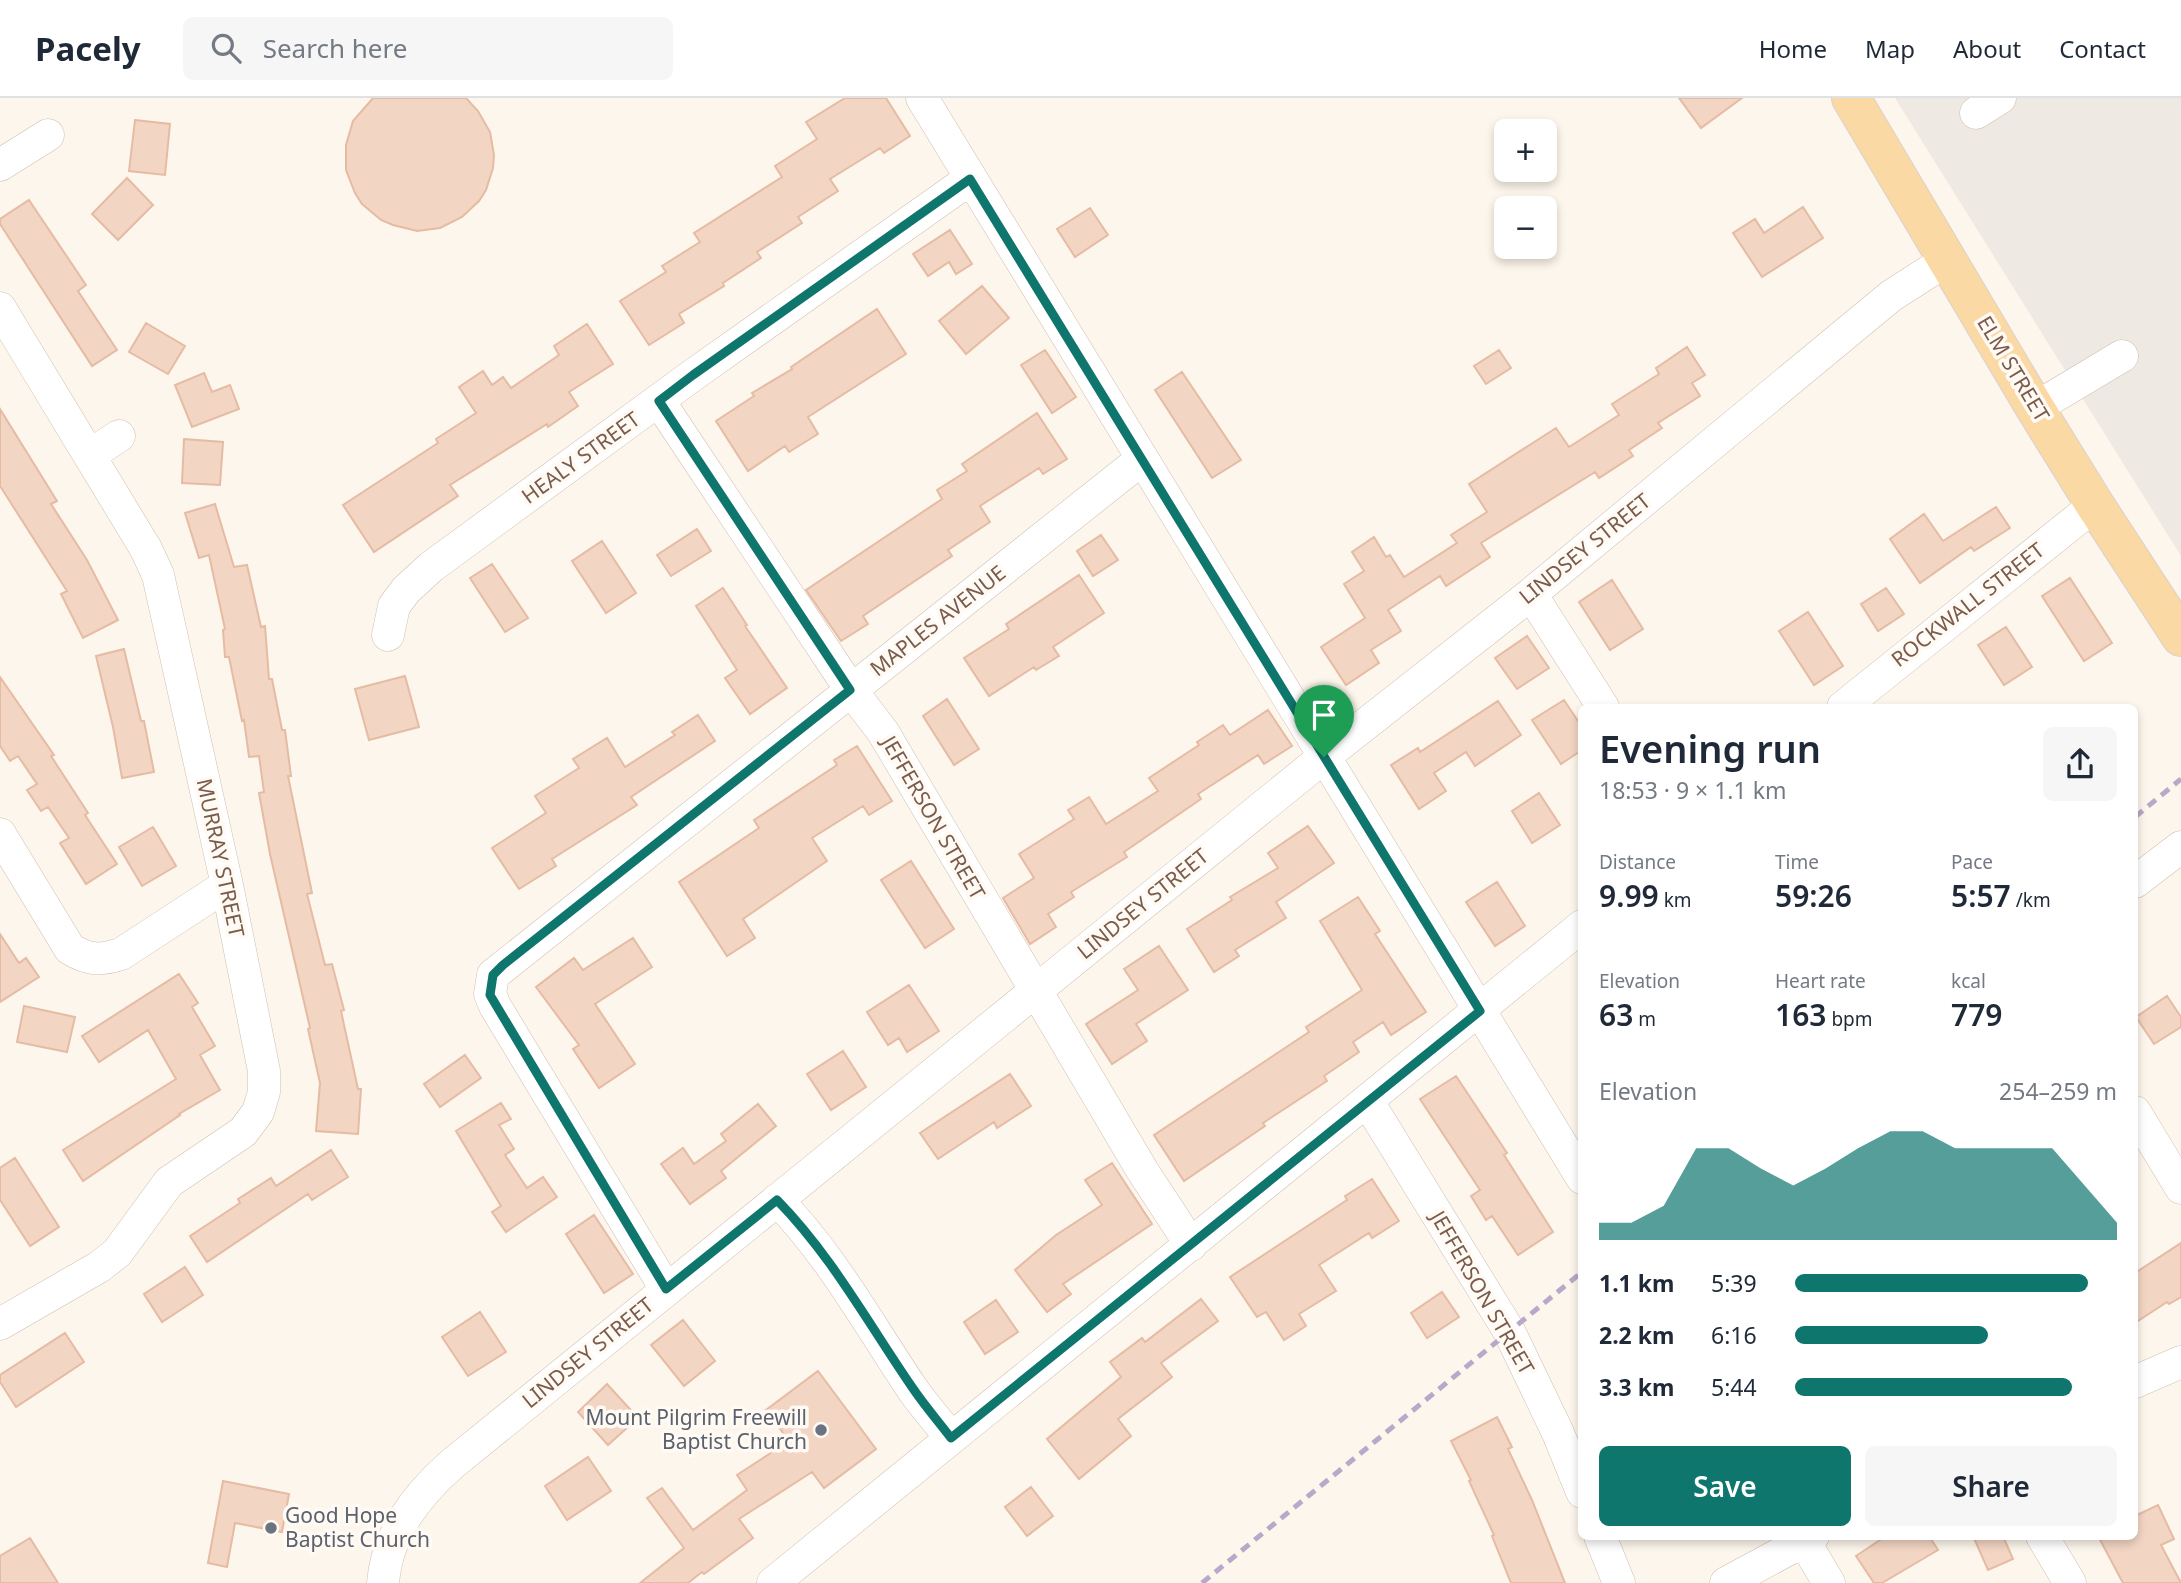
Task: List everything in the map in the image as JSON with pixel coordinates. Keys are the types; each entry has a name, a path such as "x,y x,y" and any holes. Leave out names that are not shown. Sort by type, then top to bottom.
{"main road":[{"name":"ELM STREET","path":"1851,98 2035,408 2095,505 2179,629"}],"street":[{"path":"922,98 1578,1171"},
{"path":"0,165 48,135"},
{"name":"HEALY STREET","path":"388,635 394,607 406,590 431,567 693,375 970,179"},
{"name":"LINDSEY STREET","path":"383,1583 387,1560 406,1514 452,1464 1324,757 1531,594 1891,296 1947,260"},
{"name":"MURRAY STREET","path":"0,308 146,549 158,575 227,885 264,1071 264,1092 258,1112 243,1132 169,1182 117,1253 99,1267 3,1315"},
{"path":"2035,408 2122,356"},
{"name":"JEFFERSON STREET","path":"659,401 850,690 883,732 1142,1170 1191,1245"},
{"path":"90,455 119,436"},
{"name":"MAPLES AVENUE","path":"666,1289 495,1006 490,995 493,975 1142,459"},
{"name":"ROCKWALL STREET","path":"1846,704 2095,505"},
{"path":"1531,594 1602,704"},
{"path":"0,834 70,949 86,957 106,959 121,954 227,885"},
{"path":"2138,880 2181,847"},
{"path":"773,1583 1578,929"},
{"name":"JEFFERSON STREET","path":"1368,1102 1509,1331 1558,1433 1578,1482"},
{"path":"2138,1117 2181,1188"},
{"path":"777,1200 791,1214 851,1293 913,1389 951,1438"},
{"path":"2138,1381 2181,1362"},
{"path":"1602,1540 1619,1583"},
{"path":"1726,1583 1802,1540"},
{"path":"1807,1540 1829,1583"},
{"path":"2044,1540 2070,1583"}],"shaded area":[{"path":"1895,98 2181,98 2181,556"}],"building":[{"path":"373,98 466,98 478,111 490,132 493,168 486,190 462,217 440,228 417,231 381,220 362,204 346,170 346,145 353,121"},
{"path":"845,98 886,98 910,136 884,153 880,148 830,179 838,191 798,217 802,223 757,252 761,258 723,283 724,286 679,314 684,323 649,345 620,301 666,272 662,266 700,242 694,233 782,177 775,166 817,139 806,122"},
{"path":"1679,98 1742,98 1701,128"},
{"path":"135,120 170,124 165,175 129,171"},
{"path":"127,178 153,205 118,240 92,214"},
{"path":"29,200 86,285 78,291 117,350 92,366 0,224 0,219"},
{"path":"1803,207 1823,238 1762,277 1733,233 1755,219 1764,233"},
{"path":"1090,208 1108,235 1075,257 1057,229"},
{"path":"950,230 972,264 956,274 949,262 928,276 913,254"},
{"path":"982,286 1009,318 966,354 939,321"},
{"path":"877,309 906,354 808,417 818,434 789,452 785,446 748,471 716,421 754,396 752,393 792,369 791,367"},
{"path":"146,323 185,346 168,374 129,352"},
{"path":"587,324 613,364 569,392 578,406 548,427 547,424 450,485 458,496 374,552 343,505 438,443 436,439 476,413 459,387 483,371 492,385 503,377 511,388 559,355 554,346"},
{"path":"1687,347 1705,375 1692,383 1700,396 1658,423 1662,428 1629,450 1633,456 1599,478 1595,472 1481,543 1490,557 1446,586 1440,576 1388,610 1401,631 1371,650 1379,663 1346,685 1321,647 1365,618 1344,584 1364,571 1352,552 1374,537 1386,557 1390,555 1404,577 1457,543 1451,535 1487,512 1469,484 1556,428 1569,447 1619,415 1612,404 1659,374 1656,368"},
{"path":"1045,350 1076,397 1052,413 1021,365"},
{"path":"1499,350 1511,368 1486,384 1474,366"},
{"path":"1182,372 1241,460 1212,478 1155,390"},
{"path":"204,373 212,392 230,385 239,409 192,427 175,385"},
{"path":"0,409 57,501 51,504 87,560 118,620 83,638 61,594 67,591 0,486"},
{"path":"1037,413 1067,459 1043,474 1039,468 980,506 990,522 948,550 952,556 863,616 868,624 841,641 806,590 942,499 937,490 967,471 962,464"},
{"path":"184,439 223,442 220,485 182,483"},
{"path":"215,504 234,567 247,565 261,627 265,626 269,679 272,679 282,730 285,730 291,776 288,776 312,893 307,894 325,965 332,964 344,1010 341,1011 358,1089 361,1089 358,1134 316,1131 320,1083 270,854 259,793 264,792 259,756 249,757 244,720 242,721 229,657 225,657 225,629 209,555 199,558 185,513"},
{"path":"1996,507 2010,528 1974,551 1971,547 1920,583 1890,539 1924,514 1943,541"},
{"path":"697,529 711,551 671,576 657,555"},
{"path":"1101,535 1118,560 1093,576 1077,551"},
{"path":"602,541 636,593 606,613 572,561"},
{"path":"492,564 528,618 505,632 470,578"},
{"path":"1079,575 1104,613 1053,647 1059,656 1036,670 1034,667 989,696 964,658 1009,629 1006,624"},
{"path":"2070,578 2112,643 2084,661 2042,596"},
{"path":"1612,580 1643,629 1610,650 1579,602"},
{"path":"723,588 787,688 750,714 725,678 737,670 696,606"},
{"path":"1886,588 1904,614 1878,631 1861,604"},
{"path":"1808,612 1843,666 1814,685 1779,631"},
{"path":"2006,627 2032,667 2004,685 1978,645"},
{"path":"1527,636 1549,668 1517,689 1495,658"},
{"path":"124,649 141,721 144,721 154,772 122,778 96,656"},
{"path":"405,676 419,727 369,740 355,689"},
{"path":"0,677 54,755 51,756 88,813 85,815 117,864 86,884 60,843 69,838 48,807 41,811 27,790 37,784 18,756 10,761 0,746"},
{"path":"947,699 979,749 954,765 923,716"},
{"path":"1564,700 1578,721 1578,753 1561,764 1532,720"},
{"path":"1498,701 1521,735 1475,766 1466,752 1434,773 1446,791 1419,809 1391,765 1418,748 1420,752"},
{"path":"1268,710 1292,746 1264,764 1258,755 1198,794 1201,799 1124,852 1127,857 1071,892 1074,897 1048,914 1056,927 1030,944 1003,898 1034,878 1019,854 1074,819 1068,810 1089,797 1106,824 1158,791 1149,778 1199,745 1197,742 1223,725 1230,735"},
{"path":"698,715 715,741 631,797 637,805 552,859 556,866 519,889 492,848 546,813 535,796 579,768 573,759 607,738 625,767 675,735 672,732"},
{"path":"857,746 892,801 869,815 863,806 812,838 827,861 743,919 755,938 727,956 679,882 759,828 754,820 837,765 834,760"},
{"path":"1539,793 1560,825 1532,843 1512,811"},
{"path":"1308,826 1334,863 1276,902 1286,918 1235,950 1239,956 1214,972 1187,929 1232,900 1230,897 1278,868 1268,853"},
{"path":"153,827 176,866 142,886 119,847"},
{"path":"911,861 954,929 925,948 881,880"},
{"path":"1497,882 1525,926 1495,946 1466,902"},
{"path":"1358,897 1380,931 1375,934 1426,1012 1391,1035 1383,1022 1353,1042 1359,1052 1324,1076 1327,1081 1263,1123 1265,1126 1184,1181 1154,1135 1309,1032 1306,1027 1362,990 1320,921"},
{"path":"0,934 19,963 26,958 39,977 0,1002"},
{"path":"633,938 652,967 595,1004 635,1064 599,1088 573,1049 579,1045 536,987 574,958 583,970"},
{"path":"1159,946 1188,990 1136,1024 1147,1041 1112,1064 1086,1024 1138,990 1124,969"},
{"path":"179,974 198,1003 192,1007 215,1046 200,1055 220,1090 179,1114 83,1181 63,1150 176,1079 148,1030 99,1062 82,1036"},
{"path":"909,985 939,1031 907,1052 899,1038 888,1045 867,1012"},
{"path":"2167,996 2181,1017 2181,1027 2154,1044 2138,1020 2138,1016"},
{"path":"24,1006 75,1017 67,1052 17,1042"},
{"path":"843,1051 866,1087 831,1110 807,1074"},
{"path":"465,1055 481,1078 440,1107 424,1084"},
{"path":"1010,1074 1031,1106 997,1128 994,1122 938,1159 920,1133"},
{"path":"1456,1076 1507,1153 1504,1155 1553,1232 1518,1255 1492,1216 1486,1220 1471,1196 1480,1190 1420,1099"},
{"path":"501,1103 511,1119 499,1125 514,1149 505,1155 527,1188 543,1177 557,1197 506,1232 492,1212 501,1206 456,1131"},
{"path":"758,1104 776,1126 721,1171 726,1178 690,1204 661,1164 683,1148 694,1164 726,1141 721,1134"},
{"path":"331,1150 348,1177 312,1200 308,1194 207,1262 190,1236 240,1203 238,1199 271,1178 276,1186"},
{"path":"15,1158 59,1227 30,1246 0,1200 0,1168"},
{"path":"1112,1163 1152,1224 1063,1284 1071,1294 1047,1312 1015,1270 1056,1235 1102,1205 1085,1180"},
{"path":"1372,1179 1399,1221 1372,1238 1369,1233 1319,1265 1336,1291 1299,1314 1306,1326 1284,1340 1266,1312 1257,1317 1230,1277 1347,1200 1345,1196"},
{"path":"594,1215 633,1274 604,1293 566,1234"},
{"path":"2181,1243 2181,1297 2169,1304 2167,1302 2138,1321 2138,1271"},
{"path":"185,1267 203,1295 162,1322 144,1294"},
{"path":"1442,1292 1459,1317 1427,1338 1411,1313"},
{"path":"1201,1299 1218,1321 1161,1363 1172,1377 1118,1419 1131,1436 1079,1479 1047,1439 1121,1377 1110,1362 1142,1338 1145,1342"},
{"path":"996,1300 1018,1332 985,1354 964,1322"},
{"path":"480,1312 506,1352 468,1376 442,1337"},
{"path":"683,1320 715,1361 684,1386 651,1345"},
{"path":"65,1333 84,1362 16,1407 0,1382 0,1375"},
{"path":"818,1371 876,1449 824,1488 812,1472 739,1519 753,1538 704,1574 702,1572 688,1583 640,1583 684,1548 647,1498 662,1488 693,1530 747,1490 737,1475 789,1441 766,1410"},
{"path":"607,1384 638,1418 608,1445 578,1412"},
{"path":"1497,1417 1512,1447 1508,1449 1532,1500 1565,1583 1511,1583 1492,1536 1494,1535 1469,1481 1471,1480 1451,1441"},
{"path":"588,1457 611,1491 567,1520 545,1486"},
{"name":"Good Hope Baptist Church","path":"223,1481 289,1494 282,1532 235,1523 227,1567 208,1563"},
{"path":"1031,1487 1053,1516 1027,1536 1005,1507"},
{"path":"2158,1505 2174,1539 2161,1545 2181,1583 2123,1583 2100,1540 2138,1540 2138,1515"},
{"path":"30,1538 58,1583 0,1583 0,1556"},
{"path":"1880,1540 1932,1540 1938,1550 1882,1583 1874,1583 1856,1556"},
{"path":"1975,1540 2005,1540 2013,1559 1988,1570"}],"railway":[{"path":"2138,815 2181,779"},
{"path":"1202,1583 1578,1275"}],"place":[{"name":"Mount Pilgrim Freewill Baptist Church","path":"821,1430"},
{"name":"Good Hope Baptist Church","path":"271,1528"}],"route":[{"path":"970,179 1324,757 1480,1011 951,1438 913,1389 827,1260 777,1200 666,1289 490,995 493,975 503,965 850,690 659,401 970,179"}]}
